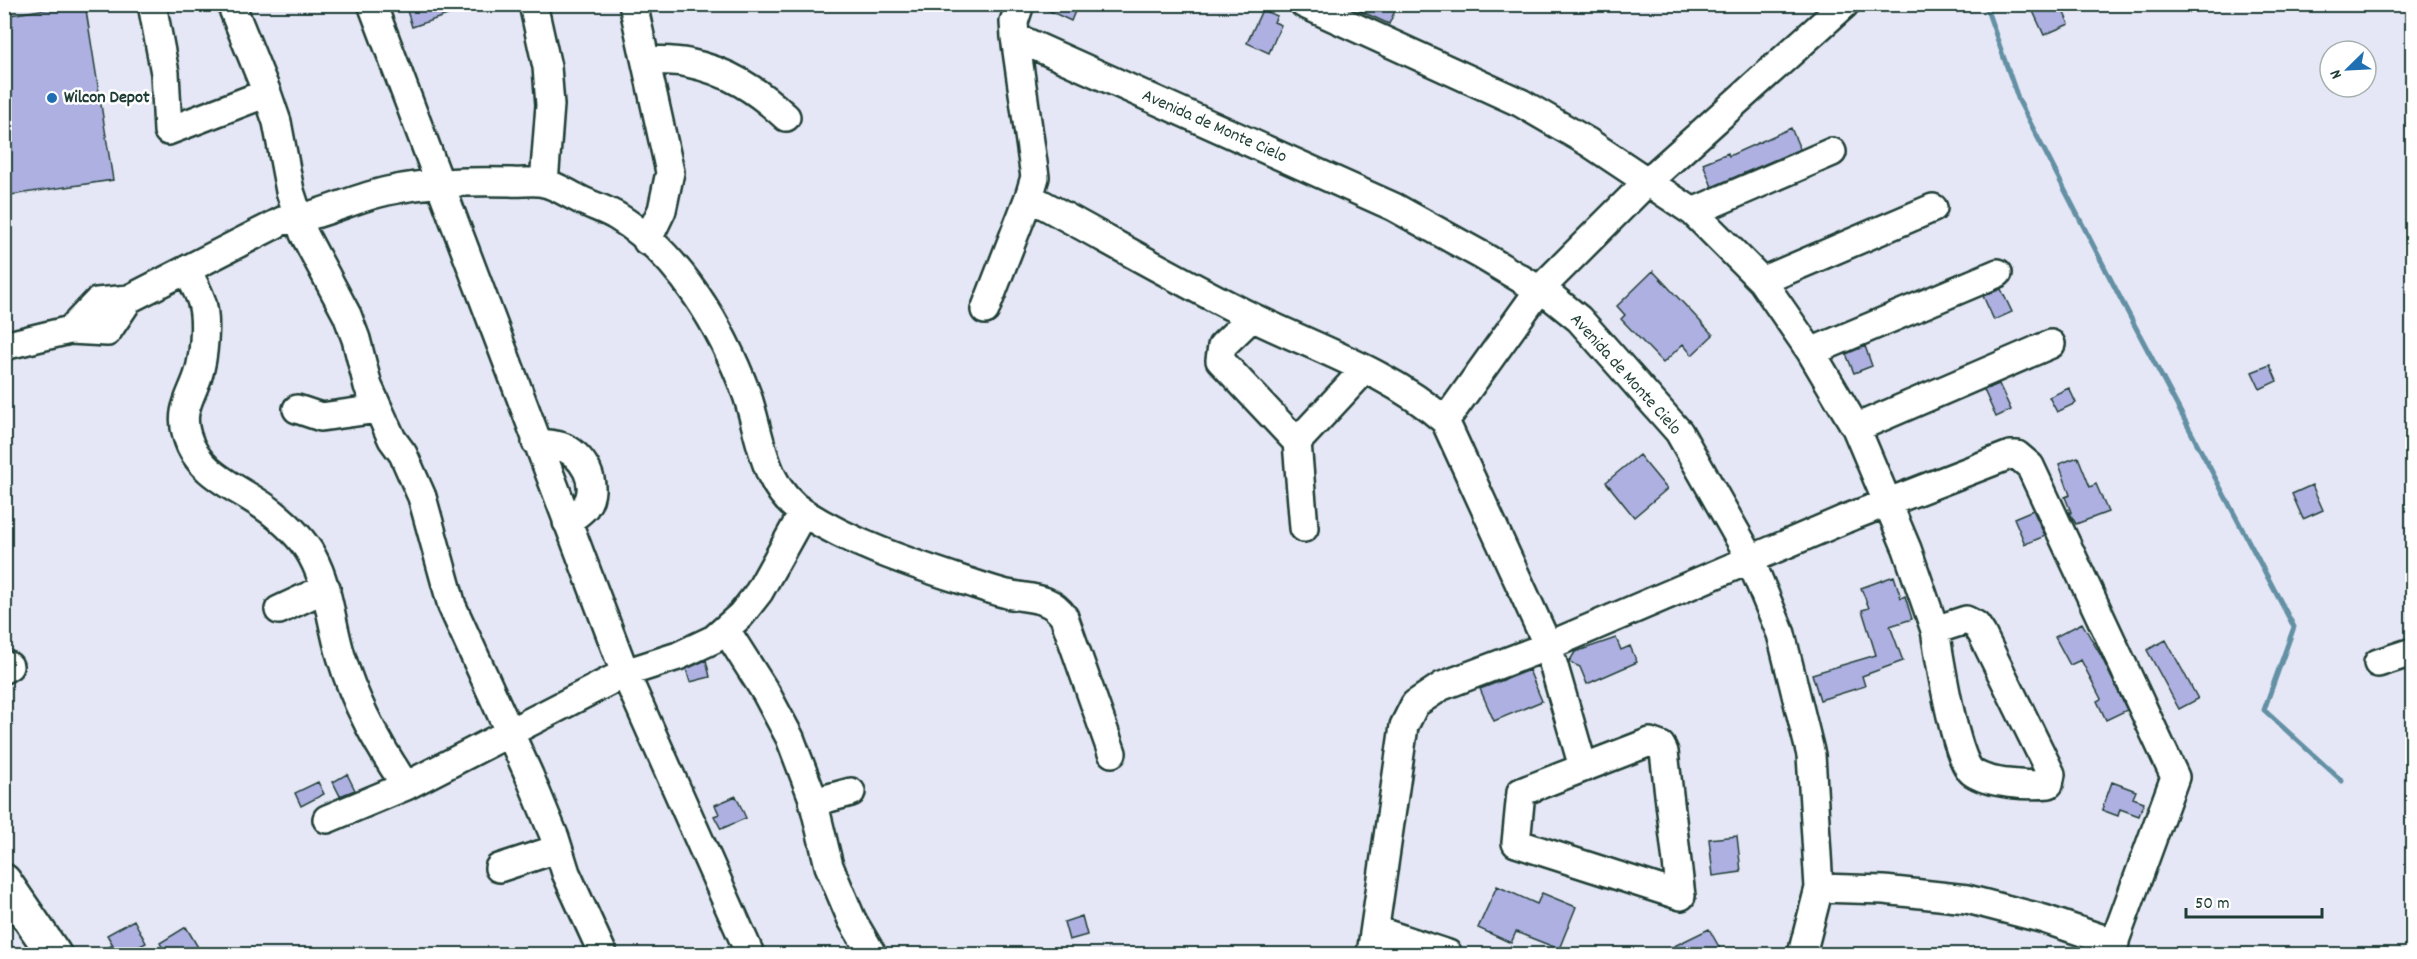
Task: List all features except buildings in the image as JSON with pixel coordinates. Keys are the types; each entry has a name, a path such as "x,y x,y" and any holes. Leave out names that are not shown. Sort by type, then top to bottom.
{"highway":[{"path":"4,881 54,954"}],"street":[{"path":"152,4 165,73 168,131 267,93"},
{"path":"231,4 277,122 290,191 304,234 347,315 356,339 368,386 392,439 403,453 422,497 452,606 509,731 603,954"},
{"path":"372,4 625,673 750,954"},
{"path":"532,4 547,67 550,105 544,183"},
{"path":"633,4 670,172 662,210 647,241"},
{"path":"985,310 1035,177 1015,37 1014,22 1020,4"},
{"path":"1445,421 1539,290 1647,182 1845,4"},
{"path":"1319,8 1521,103 1588,142 1693,212 1762,281 1811,352 1856,428 1906,549 1935,630 1949,706 1963,757 1970,771 1982,778 2019,784 2049,784 2051,774 1976,625 1966,620 1935,630"},
{"name":"Avenida de Monte Cielo","path":"1015,37 1394,207 1539,290 1579,319 1679,432 1751,561 1781,634 1811,755 1819,888 1802,954"},
{"path":"646,60 688,63 730,76 760,93 786,117"},
{"path":"1693,212 1833,152"},
{"path":"4,346 70,330 97,302 129,299 282,221 300,219 385,192 438,183 474,180 544,183 617,216 676,268 703,306 746,395 770,472 778,488 790,503 803,513 912,564 1005,594 1042,600 1057,606 1064,616 1112,753"},
{"path":"1029,197 1252,317 1365,369 1430,407 1445,421 1548,646 1582,767"},
{"path":"1762,281 1933,208"},
{"path":"187,270 202,303 204,325 200,369 189,393 184,416 186,435 195,456 210,474 272,512 298,535 312,556 326,588 341,655 363,717 406,786"},
{"path":"1811,352 1998,273"},
{"path":"1252,317 1222,346 1220,360 1296,442 1304,528"},
{"path":"1856,428 2051,344"},
{"path":"1296,442 1365,369"},
{"path":"297,409 321,417 378,409"},
{"path":"536,442 561,446 583,462 588,473 592,489 586,506 567,522"},
{"path":"1449,954 1373,942 1404,726 1415,705 1442,686 1548,646 1887,502 2003,456 2018,455 2030,466 2175,777 2112,949 2044,919 1967,899 1884,890 1819,888"},
{"path":"327,819 406,786 625,673 678,656 714,639 726,630 759,592 803,513"},
{"path":"279,610 326,588"},
{"path":"726,630 777,712 800,761 814,802 830,866 852,920 872,954"},
{"path":"2378,663 2412,652"},
{"path":"1650,742 1661,746 1664,752 1681,896 1516,843 1521,792 1582,767 1650,742"},
{"path":"814,802 851,792"},
{"path":"499,868 557,849"}],"waterway":[{"path":"1985,4 2019,101 2294,627 2264,710 2342,781"}],"place":[{"name":"Wilcon Depot","path":"52,98"}]}
